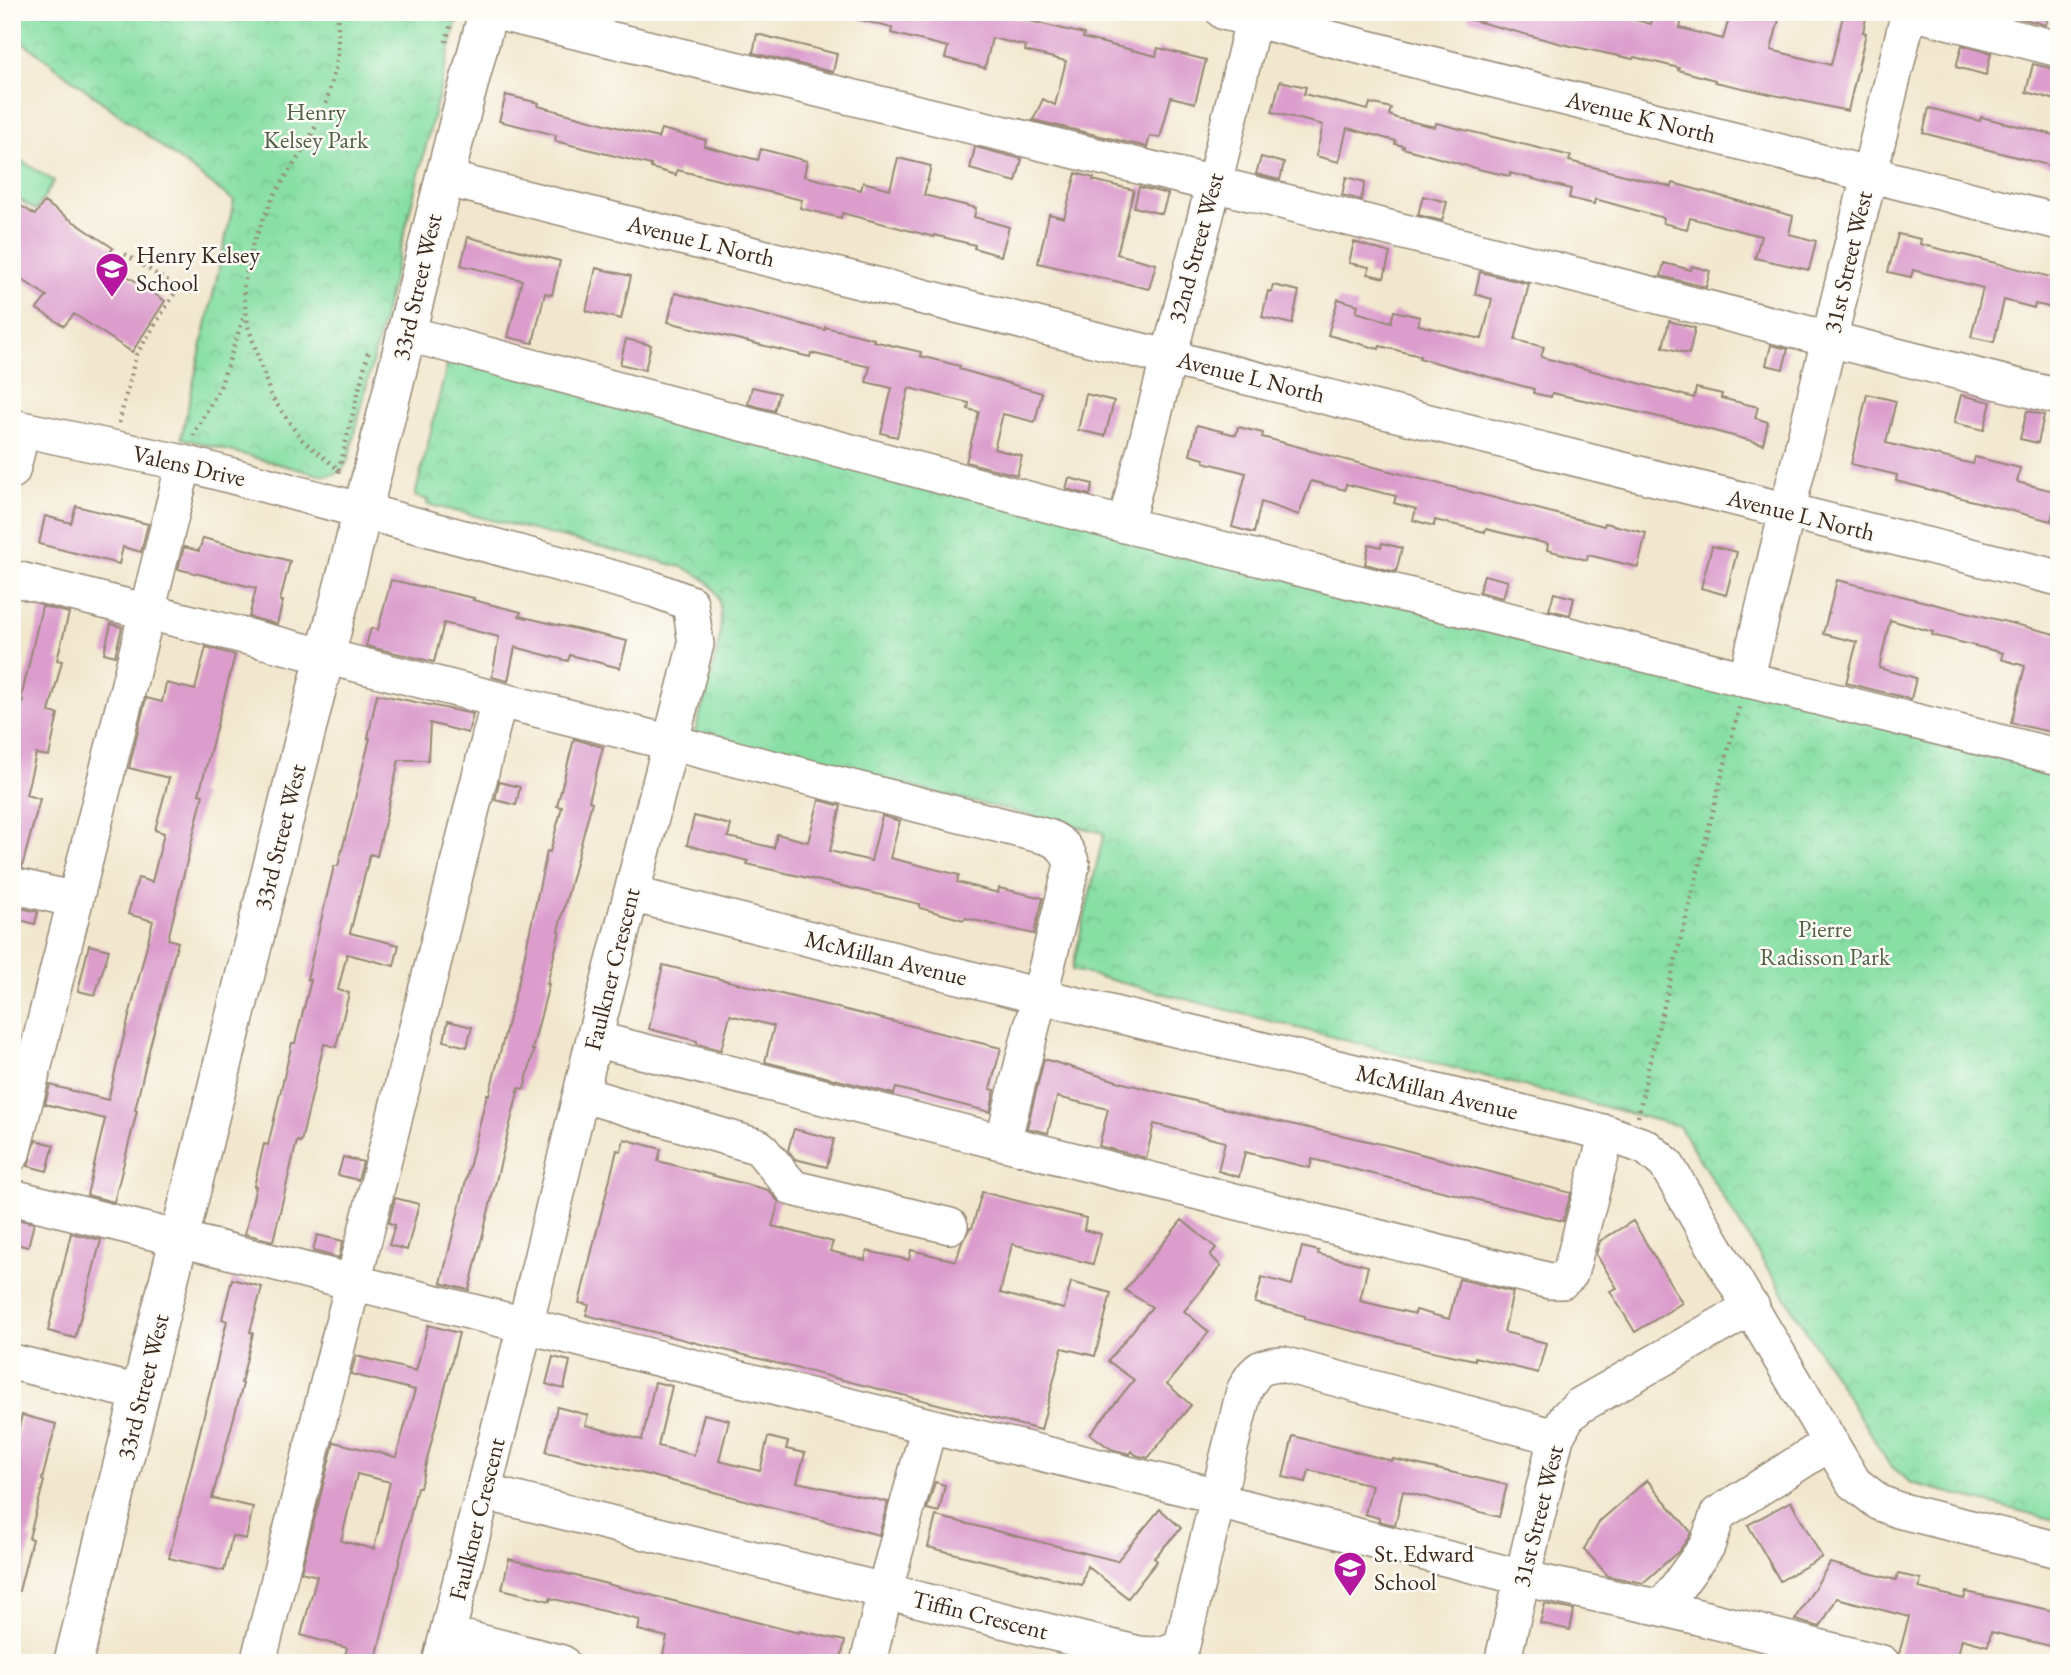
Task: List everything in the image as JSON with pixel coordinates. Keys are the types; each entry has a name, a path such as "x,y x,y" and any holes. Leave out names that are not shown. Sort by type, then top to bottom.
{"main road":[{"name":"33rd Street West","path":"73,1663 181,1239 324,656 348,506 405,334 443,178 488,12"}],"street":[{"path":"496,12 1214,184 2059,397"},
{"path":"1910,12 2059,49"},
{"name":"31st Street West","path":"1746,680 1910,12"},
{"name":"32nd Street West","path":"1125,524 1214,184 1244,15"},
{"name":"Avenue K North","path":"1244,15 2059,222"},
{"name":"Avenue L North","path":"443,178 2059,578"},
{"path":"405,334 1125,524 2059,757"},
{"path":"12,471 17,429"},
{"name":"Valens Drive","path":"17,429 186,454 348,506"},
{"path":"12,1154 186,454"},
{"name":"Faulkner Crescent","path":"348,506 653,589 690,603 696,644 594,1039 444,1648"},
{"path":"12,578 671,741 1057,841 1064,847 1072,865 1003,1142"},
{"path":"258,1663 499,700"},
{"path":"12,885 75,900"},
{"name":"McMillan Avenue","path":"631,894 1620,1138 1646,1147 1665,1164 1854,1483 1880,1503 1898,1510 2059,1550"},
{"path":"594,1039 1550,1281 1562,1281 1570,1274 1620,1138"},
{"path":"581,1094 759,1147 793,1188 950,1226"},
{"path":"12,1196 525,1326 1202,1492 1218,1501 1523,1578 1662,1608 1882,1663"},
{"name":"31st Street West","path":"1502,1663 1556,1437 1567,1417 1579,1406 1752,1307"},
{"path":"12,1362 140,1393"},
{"name":"Tiffin Crescent","path":"484,1492 1139,1654 1158,1656 1182,1645 1244,1391 1254,1373 1268,1365 1282,1364 1556,1437"},
{"path":"869,1663 929,1426"},
{"path":"1662,1608 1707,1546 1718,1514 1830,1443"},
{"path":"444,1648 562,1663"}],"path":[{"path":"338,12 338,57 325,107 309,140 273,197 253,243 243,289 248,326 271,396 301,439 339,470 348,506"},
{"path":"118,427 136,355 178,288 125,254"},
{"path":"186,454 220,387 246,311"},
{"path":"1620,1138 1647,1069 1746,680"}],"green space":[{"name":"Henry Kelsey Park","path":"12,12 459,12 349,457 339,472 320,475 181,438 234,201 12,34"},
{"path":"12,155 54,181 36,210 12,195"},
{"name":"Pierre Radisson Park","path":"449,357 2059,761 2059,1521 1911,1483 1889,1464 1679,1126 1072,970 1104,833 694,735 714,663 721,624 716,593 706,580 682,567 427,504 428,500 415,496"}],"building":[{"path":"858,12 993,12 1084,34 1083,38 1156,56 1158,48 1206,60 1195,103 1171,97 1160,138 1150,136 1147,147 1033,120 1043,99 1055,105 1066,61 1025,51 1026,46 992,38 985,68 945,58 948,47 891,33 892,28 857,19"},
{"path":"1469,12 1604,12 1651,24 1654,12 1657,12 1682,19 1680,28 1723,39 1731,12 1781,12 1771,50 1831,65 1844,12 1867,14 1863,32 1866,33 1848,111 1715,82 1678,70 1679,68 1634,57 1633,59 1562,44 1468,19"},
{"path":"2021,12 2049,12 2046,25 2020,18"},
{"path":"757,34 837,54 833,72 753,53"},
{"path":"1962,45 1991,53 1986,75 1956,67"},
{"path":"2033,64 2059,70 2056,100 2026,92"},
{"path":"1280,81 1306,87 1304,94 1368,110 1370,103 1391,108 1389,115 1396,118 1435,127 1436,123 1571,156 1569,161 1672,187 1673,183 1793,216 1789,234 1816,241 1809,270 1755,258 1761,236 1690,218 1687,229 1663,223 1664,218 1595,199 1594,204 1569,198 1571,189 1510,173 1510,176 1482,170 1403,148 1404,146 1395,144 1396,141 1347,128 1339,162 1316,156 1323,125 1272,112"},
{"path":"506,95 658,138 661,129 706,140 704,146 758,160 761,149 807,161 804,176 861,190 863,182 890,189 898,158 931,166 924,195 976,208 974,217 1009,227 1001,256 974,248 975,245 842,213 841,218 800,208 802,200 677,170 676,175 651,168 651,165 555,141 556,135 499,121"},
{"path":"1929,108 1980,121 1981,117 2059,136 2059,168 1923,133"},
{"path":"975,147 1022,159 1016,182 970,169"},
{"path":"1261,157 1284,163 1280,180 1256,174"},
{"path":"1076,173 1134,190 1117,254 1156,264 1149,289 1038,263 1049,214 1064,218"},
{"path":"1346,177 1365,182 1361,200 1342,195"},
{"path":"1139,187 1168,194 1162,214 1134,207"},
{"path":"1423,196 1447,202 1442,221 1418,215"},
{"path":"12,200 35,215 44,202 113,248 105,261 165,301 132,352 74,314 64,326 37,309 47,296 12,273"},
{"path":"1898,234 1921,239 1920,244 2059,279 2059,309 2035,304 2034,308 2004,300 1994,342 1971,337 1983,288 1913,270 1911,277 1888,272"},
{"path":"468,237 560,261 552,295 545,293 533,343 508,337 522,280 461,265"},
{"path":"1354,242 1390,253 1384,278 1368,274 1369,267 1349,263"},
{"path":"1664,263 1691,270 1692,266 1710,271 1706,287 1661,276"},
{"path":"596,268 631,276 621,319 586,311"},
{"path":"1480,272 1529,284 1515,340 1544,347 1541,357 1694,398 1696,388 1722,394 1721,398 1758,407 1755,418 1768,422 1763,444 1677,421 1552,393 1551,397 1533,393 1534,389 1419,358 1420,356 1380,346 1379,349 1328,335 1338,299 1358,305 1356,312 1391,322 1394,311 1420,317 1418,325 1482,339 1492,299 1475,294"},
{"path":"1273,285 1299,291 1292,324 1262,317 1268,291 1271,292"},
{"path":"675,293 825,330 825,327 874,339 873,341 921,352 920,356 960,366 959,369 1042,393 1035,422 1003,414 994,449 1022,456 1017,475 966,462 979,412 968,409 969,403 909,388 897,437 881,433 892,388 866,382 870,367 811,353 810,357 668,322"},
{"path":"1669,321 1695,328 1689,354 1663,347"},
{"path":"626,339 651,345 645,370 620,364"},
{"path":"1771,345 1788,349 1783,369 1766,365"},
{"path":"752,387 779,393 774,411 748,404"},
{"path":"1086,394 1114,401 1105,436 1078,430"},
{"path":"1867,394 1896,401 1886,443 1973,464 1975,457 2020,468 2017,482 2058,492 2051,521 1896,481 1897,475 1851,464"},
{"path":"1961,395 1991,402 1984,430 1954,423"},
{"path":"2027,411 2044,415 2038,443 2020,439"},
{"path":"1197,425 1236,435 1238,427 1263,433 1262,437 1307,450 1604,526 1605,523 1646,533 1638,567 1588,555 1587,560 1547,550 1548,544 1486,529 1485,532 1435,520 1434,526 1413,520 1416,509 1394,503 1396,496 1346,484 1345,490 1311,481 1299,515 1261,502 1254,533 1232,527 1246,473 1204,462 1204,459 1190,455"},
{"path":"1069,478 1093,484 1090,495 1066,489"},
{"path":"76,506 148,524 141,552 123,547 119,564 39,544 45,516 71,523"},
{"path":"203,538 290,561 277,624 249,617 256,588 178,569 184,547 199,551"},
{"path":"1382,543 1402,548 1396,572 1365,564 1369,544 1381,547"},
{"path":"1712,546 1737,552 1726,595 1701,588"},
{"path":"1484,575 1508,581 1503,598 1479,592"},
{"path":"391,580 474,598 473,600 521,612 519,616 627,641 620,668 570,655 568,661 515,647 508,681 492,677 499,637 444,623 434,662 366,646 371,628 378,630"},
{"path":"1837,580 2059,635 2059,734 2011,723 2025,666 2001,659 2003,653 1932,635 1933,632 1890,620 1879,668 1916,678 1911,699 1846,683 1857,642 1823,634"},
{"path":"1554,593 1574,598 1570,615 1549,610"},
{"path":"42,606 69,613 57,660 62,661 49,712 58,714 49,756 36,754 26,795 40,799 22,867 12,865 12,750"},
{"path":"111,624 122,627 115,656 104,653"},
{"path":"206,647 235,655 199,794 203,795 168,939 178,942 150,1046 114,1202 87,1195 105,1119 45,1104 50,1085 108,1100 153,921 128,914 138,878 152,882 164,833 155,830 169,778 129,768 146,698 162,702 166,683 195,690"},
{"path":"377,694 473,714 468,733 430,723 428,760 399,760 377,856 370,854 350,933 399,945 394,966 347,954 338,990 349,993 336,1047 324,1044 301,1142 297,1141 273,1241 245,1234 254,1186 264,1144 268,1145 292,1043 295,1043 311,980 307,979 334,866 338,866 370,738"},
{"path":"574,739 603,747 589,801 592,802 558,931 534,1050 524,1089 519,1088 469,1290 441,1283 487,1094 489,1095 522,968 547,851 550,852 562,807 557,806"},
{"path":"499,782 520,787 516,805 495,800"},
{"path":"819,800 841,806 830,851 871,861 882,816 900,821 890,858 959,875 957,882 998,893 999,888 1043,898 1034,934 965,918 964,920 920,908 920,904 747,864 748,861 687,845 694,816 731,825 728,837 774,848 777,834 808,842"},
{"path":"12,906 38,912 35,924 12,918"},
{"path":"89,945 109,950 95,995 78,991"},
{"path":"663,965 1001,1048 990,1089 995,1090 990,1112 896,1088 894,1094 765,1062 774,1026 730,1015 721,1050 649,1029"},
{"path":"448,1021 472,1027 467,1047 444,1041"},
{"path":"1044,1059 1127,1084 1386,1145 1571,1193 1563,1221 1312,1159 1310,1168 1245,1152 1239,1177 1218,1171 1225,1142 1154,1124 1146,1158 1099,1146 1108,1109 1057,1097 1048,1133 1027,1128"},
{"path":"794,1129 834,1139 827,1167 795,1159 788,1150"},
{"path":"624,1139 661,1149 658,1161 768,1190 779,1202 772,1226 833,1242 830,1251 865,1260 867,1251 909,1260 911,1250 956,1261 962,1242 972,1228 982,1192 1086,1218 1084,1230 1101,1234 1093,1264 1012,1244 1000,1293 1064,1309 1071,1282 1111,1293 1095,1356 1062,1348 1041,1430 586,1315 589,1305 579,1303 617,1150 621,1151"},
{"path":"36,1140 54,1145 47,1171 28,1166"},
{"path":"343,1157 363,1162 358,1180 338,1175"},
{"path":"395,1198 419,1204 407,1250 389,1245 395,1225 389,1223"},
{"path":"12,1218 34,1223 28,1247 12,1243"},
{"path":"1182,1220 1216,1248 1210,1255 1221,1266 1184,1311 1209,1332 1167,1384 1191,1405 1148,1458 1132,1451 1130,1454 1111,1449 1090,1434 1134,1380 1108,1361 1152,1307 1125,1290"},
{"path":"1633,1221 1682,1303 1635,1332 1610,1291 1617,1288 1596,1254 1600,1241"},
{"path":"71,1233 101,1240 75,1338 48,1331"},
{"path":"317,1235 343,1241 339,1258 313,1251"},
{"path":"1302,1247 1319,1251 1318,1254 1368,1266 1360,1301 1415,1314 1416,1310 1449,1319 1459,1279 1513,1292 1504,1332 1546,1343 1538,1373 1475,1357 1475,1360 1437,1352 1305,1319 1305,1316 1255,1303 1262,1277 1292,1285"},
{"path":"232,1279 262,1287 250,1332 253,1333 241,1383 243,1384 212,1498 253,1507 246,1539 232,1536 224,1571 169,1558 227,1321 222,1319"},
{"path":"428,1325 459,1333 420,1487 417,1487 375,1663 343,1663 347,1648 301,1635 317,1576 301,1572 334,1442 396,1457 415,1390 351,1374 356,1356 416,1371","holes":["357,1474 390,1482 374,1549 341,1541"]},
{"path":"553,1357 570,1361 564,1389 546,1384"},
{"path":"655,1382 672,1386 658,1446 694,1455 704,1414 729,1420 719,1461 760,1471 768,1437 788,1442 786,1449 805,1453 797,1482 888,1502 879,1535 641,1473 546,1452 557,1407 588,1415 585,1425 642,1440"},
{"path":"22,1415 56,1424 19,1591 12,1590 12,1483 17,1463 12,1461 12,1455"},
{"path":"1293,1436 1392,1461 1393,1459 1507,1485 1499,1517 1403,1491 1395,1525 1379,1521 1379,1518 1365,1514 1372,1485 1309,1470 1306,1482 1283,1477"},
{"path":"1647,1480 1691,1532 1689,1537 1679,1551 1643,1583 1608,1576 1584,1549 1600,1521"},
{"path":"935,1482 945,1485 939,1512 927,1509"},
{"path":"1791,1501 1822,1557 1780,1581 1748,1525"},
{"path":"1160,1509 1181,1528 1154,1558 1157,1561 1128,1598 1087,1566 1082,1585 928,1547 936,1516 1117,1561"},
{"path":"509,1559 799,1633 800,1631 845,1641 840,1663 661,1663 667,1637 638,1630 640,1620 502,1589"},
{"path":"1830,1563 1896,1580 1898,1574 1921,1579 1919,1588 1964,1599 1966,1592 2059,1612 2059,1648 1991,1632 1988,1646 1962,1639 1956,1663 1918,1663 1901,1659 1899,1654 1909,1617 1837,1598 1820,1627 1795,1620"},
{"path":"1545,1604 1574,1610 1570,1630 1540,1623"}],"place":[{"name":"Henry Kelsey School","path":"112,299"},
{"name":"St. Edward School","path":"1350,1598"}]}
